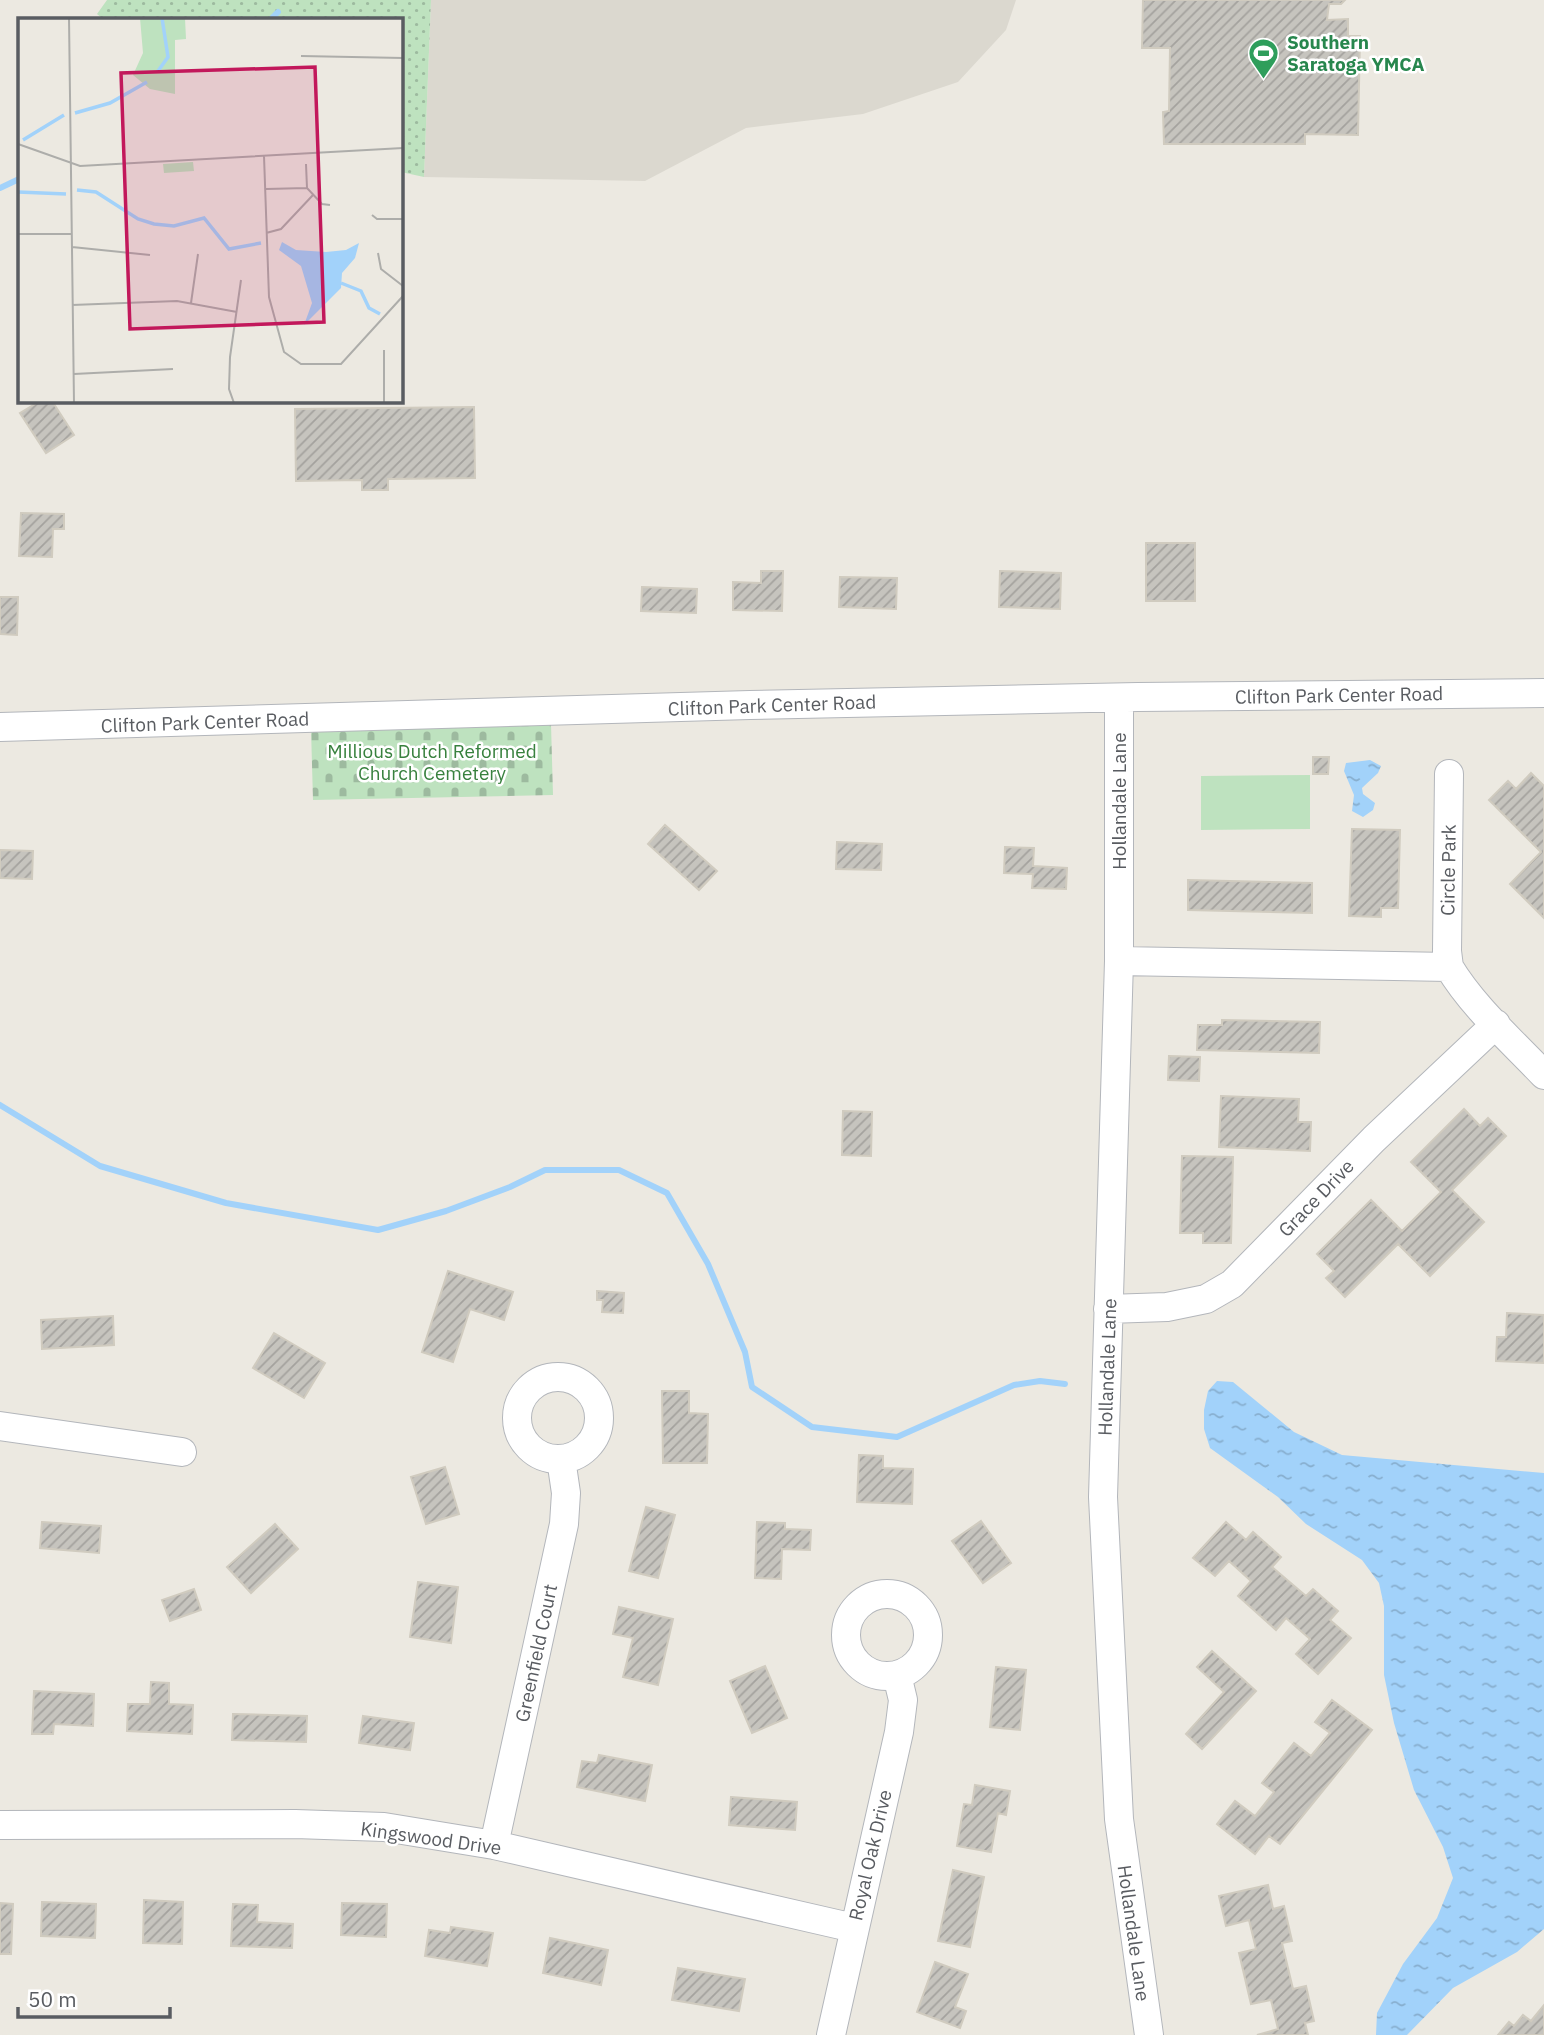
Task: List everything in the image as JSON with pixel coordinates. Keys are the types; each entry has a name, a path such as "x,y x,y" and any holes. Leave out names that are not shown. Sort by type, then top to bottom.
{"street":[{"name":"Clifton Park Center Road","path":"0,727 750,705 1544,693"},
{"name":"Hollandale Lane","path":"1119,698 1119,961 1103,1497 1118,1819 1149,2035"},
{"name":"Circle Park","path":"1449,774 1447,951 1450,967"},
{"path":"1119,961 1450,967 1496,1024 1544,1075"},
{"name":"Grace Drive","path":"1108,1309 1167,1307 1206,1299 1232,1284 1374,1139 1496,1024"},
{"path":"0,1426 182,1452"},
{"name":"Greenfield Court","path":"494,1845 564,1524 566,1493 561,1459"},
{"name":"Royal Oak Drive","path":"831,2035 899,1732 903,1700 897,1675"},
{"name":"Kingswood Drive","path":"0,1825 295,1824 384,1828 494,1845 854,1928"}],"shaded area":[{"path":"431,0 1016,0 1006,30 958,82 863,114 746,128 645,181 424,177"}],"green space":[{"path":"107,0 431,0 424,177 402,172 402,18 102,18 97,14"},
{"name":"Millious Dutch Reformed Church Cemetery","path":"551,724 553,795 313,800 311,729"},
{"path":"1310,775 1310,829 1201,830 1201,776"}],"water":[{"path":"1370,760 1381,766 1378,773 1362,788 1363,794 1375,803 1373,810 1363,817 1352,811 1354,795 1344,771 1346,763"},
{"path":"1217,1381 1233,1382 1294,1432 1342,1455 1544,1473 1544,1929 1517,1952 1453,1988 1407,2035 1376,2035 1377,2013 1403,1964 1437,1918 1453,1878 1443,1847 1414,1790 1394,1723 1384,1675 1384,1606 1379,1583 1362,1560 1306,1524 1278,1497 1210,1448 1204,1429 1204,1410 1208,1391"}],"building":[{"name":"Southern Saratoga YMCA","path":"1143,0 1345,0 1341,4 1329,4 1327,20 1348,19 1348,36 1360,36 1358,135 1305,134 1305,144 1164,144 1163,112 1169,111 1170,48 1142,48"},
{"path":"38,402 53,402 74,435 46,453 20,413"},
{"path":"474,407 475,478 388,479 388,490 362,490 362,480 296,481 295,409"},
{"path":"21,513 64,514 64,529 53,529 52,557 19,556"},
{"path":"1146,543 1195,543 1195,601 1146,601"},
{"path":"761,571 783,571 782,611 733,610 733,582 761,583"},
{"path":"1000,571 1061,573 1060,609 999,607"},
{"path":"840,577 897,578 896,609 839,607"},
{"path":"642,587 697,589 696,613 641,611"},
{"path":"0,597 18,597 17,635 0,634"},
{"path":"1313,757 1329,757 1328,774 1313,774"},
{"path":"1531,773 1544,786 1544,918 1510,884 1541,852 1489,800 1508,781 1516,789"},
{"path":"665,825 717,871 699,890 648,844"},
{"path":"1352,829 1400,830 1398,908 1381,908 1381,917 1349,916"},
{"path":"837,842 882,844 881,870 836,869"},
{"path":"1005,847 1034,848 1033,866 1067,868 1066,889 1032,888 1033,874 1004,873"},
{"path":"0,850 33,851 32,879 0,878"},
{"path":"1188,880 1312,883 1312,913 1188,910"},
{"path":"1222,1020 1320,1022 1319,1053 1197,1050 1198,1025 1222,1025"},
{"path":"1169,1056 1200,1057 1199,1081 1168,1080"},
{"path":"1221,1096 1299,1099 1298,1122 1311,1122 1310,1151 1219,1147"},
{"path":"1464,1109 1480,1126 1488,1118 1506,1136 1452,1190 1484,1222 1430,1276 1398,1244 1345,1297 1326,1278 1334,1271 1317,1254 1371,1200 1402,1231 1441,1192 1411,1162"},
{"path":"843,1111 872,1112 871,1156 842,1155"},
{"path":"1182,1156 1233,1157 1231,1243 1203,1243 1203,1233 1180,1233"},
{"path":"448,1271 513,1292 504,1320 470,1309 453,1362 422,1352"},
{"path":"597,1291 624,1293 623,1313 602,1312 603,1300 597,1300"},
{"path":"1507,1313 1544,1315 1544,1363 1496,1361 1497,1337 1506,1337"},
{"path":"113,1316 114,1345 42,1349 41,1320"},
{"path":"274,1333 325,1363 304,1398 253,1368"},
{"path":"662,1391 689,1391 689,1413 708,1414 707,1463 663,1463"},
{"path":"859,1455 883,1456 883,1468 913,1469 912,1504 857,1502"},
{"path":"445,1467 459,1514 426,1524 411,1477"},
{"path":"646,1507 675,1515 658,1578 629,1571"},
{"path":"981,1521 1011,1563 983,1583 952,1541"},
{"path":"42,1522 101,1526 99,1553 40,1548"},
{"path":"757,1522 785,1523 785,1529 811,1530 810,1550 782,1549 781,1579 755,1578"},
{"path":"1226,1522 1246,1540 1253,1532 1281,1557 1272,1567 1306,1596 1313,1589 1338,1611 1330,1620 1351,1638 1318,1674 1296,1654 1310,1639 1286,1618 1276,1630 1238,1596 1251,1581 1229,1561 1215,1576 1193,1558"},
{"path":"275,1524 298,1549 251,1593 227,1567"},
{"path":"418,1582 458,1587 451,1643 410,1637"},
{"path":"194,1589 201,1610 170,1621 162,1600"},
{"path":"619,1607 673,1619 658,1685 623,1677 633,1638 613,1634"},
{"path":"1212,1651 1256,1691 1202,1749 1186,1734 1224,1692 1197,1667"},
{"path":"765,1666 787,1718 752,1733 730,1681"},
{"path":"996,1667 1026,1670 1020,1730 990,1727"},
{"path":"151,1682 169,1683 169,1704 193,1705 192,1734 127,1731 128,1704 150,1704"},
{"path":"34,1691 94,1694 93,1726 54,1724 53,1734 32,1734"},
{"path":"1332,1700 1372,1730 1280,1844 1269,1836 1255,1854 1217,1824 1235,1801 1255,1816 1274,1792 1262,1783 1294,1743 1311,1756 1330,1733 1315,1722"},
{"path":"233,1714 307,1716 306,1742 232,1740"},
{"path":"363,1716 414,1723 410,1750 359,1743"},
{"path":"599,1755 652,1765 645,1801 577,1787 582,1761 597,1763"},
{"path":"975,1785 1010,1791 1006,1815 998,1813 991,1852 957,1846 964,1804 972,1805"},
{"path":"731,1797 797,1802 795,1830 729,1825"},
{"path":"953,1870 984,1877 970,1947 938,1941"},
{"path":"1268,1885 1273,1909 1284,1906 1292,1941 1282,1943 1293,1989 1306,1986 1314,2021 1305,2023 1308,2035 1257,2035 1278,2029 1271,2000 1251,2004 1239,1953 1256,1949 1249,1920 1226,1926 1219,1896"},
{"path":"144,1900 183,1902 182,1944 143,1943"},
{"path":"42,1902 96,1904 95,1938 41,1936"},
{"path":"0,1903 13,1904 11,1954 0,1954"},
{"path":"342,1903 387,1904 386,1937 341,1935"},
{"path":"233,1904 258,1905 257,1922 293,1924 292,1948 231,1946"},
{"path":"451,1927 493,1933 487,1966 425,1956 429,1930 450,1933"},
{"path":"550,1938 608,1950 601,1985 543,1973"},
{"path":"935,1962 968,1974 955,2007 966,2011 960,2028 917,2012"},
{"path":"678,1968 745,1979 739,2011 672,2000"},
{"path":"1544,2005 1544,2035 1498,2035 1509,2022 1514,2026 1523,2015 1531,2021"}],"waterway":[{"path":"272,18 278,12"},
{"path":"0,188 18,179"},
{"path":"0,1105 100,1166 226,1203 378,1230 446,1211 510,1187 545,1170 619,1170 667,1193 708,1264 745,1352 752,1387 812,1427 897,1437 1014,1385 1040,1381 1065,1384"}],"place":[{"name":"Southern Saratoga YMCA","path":"1264,80"}]}
